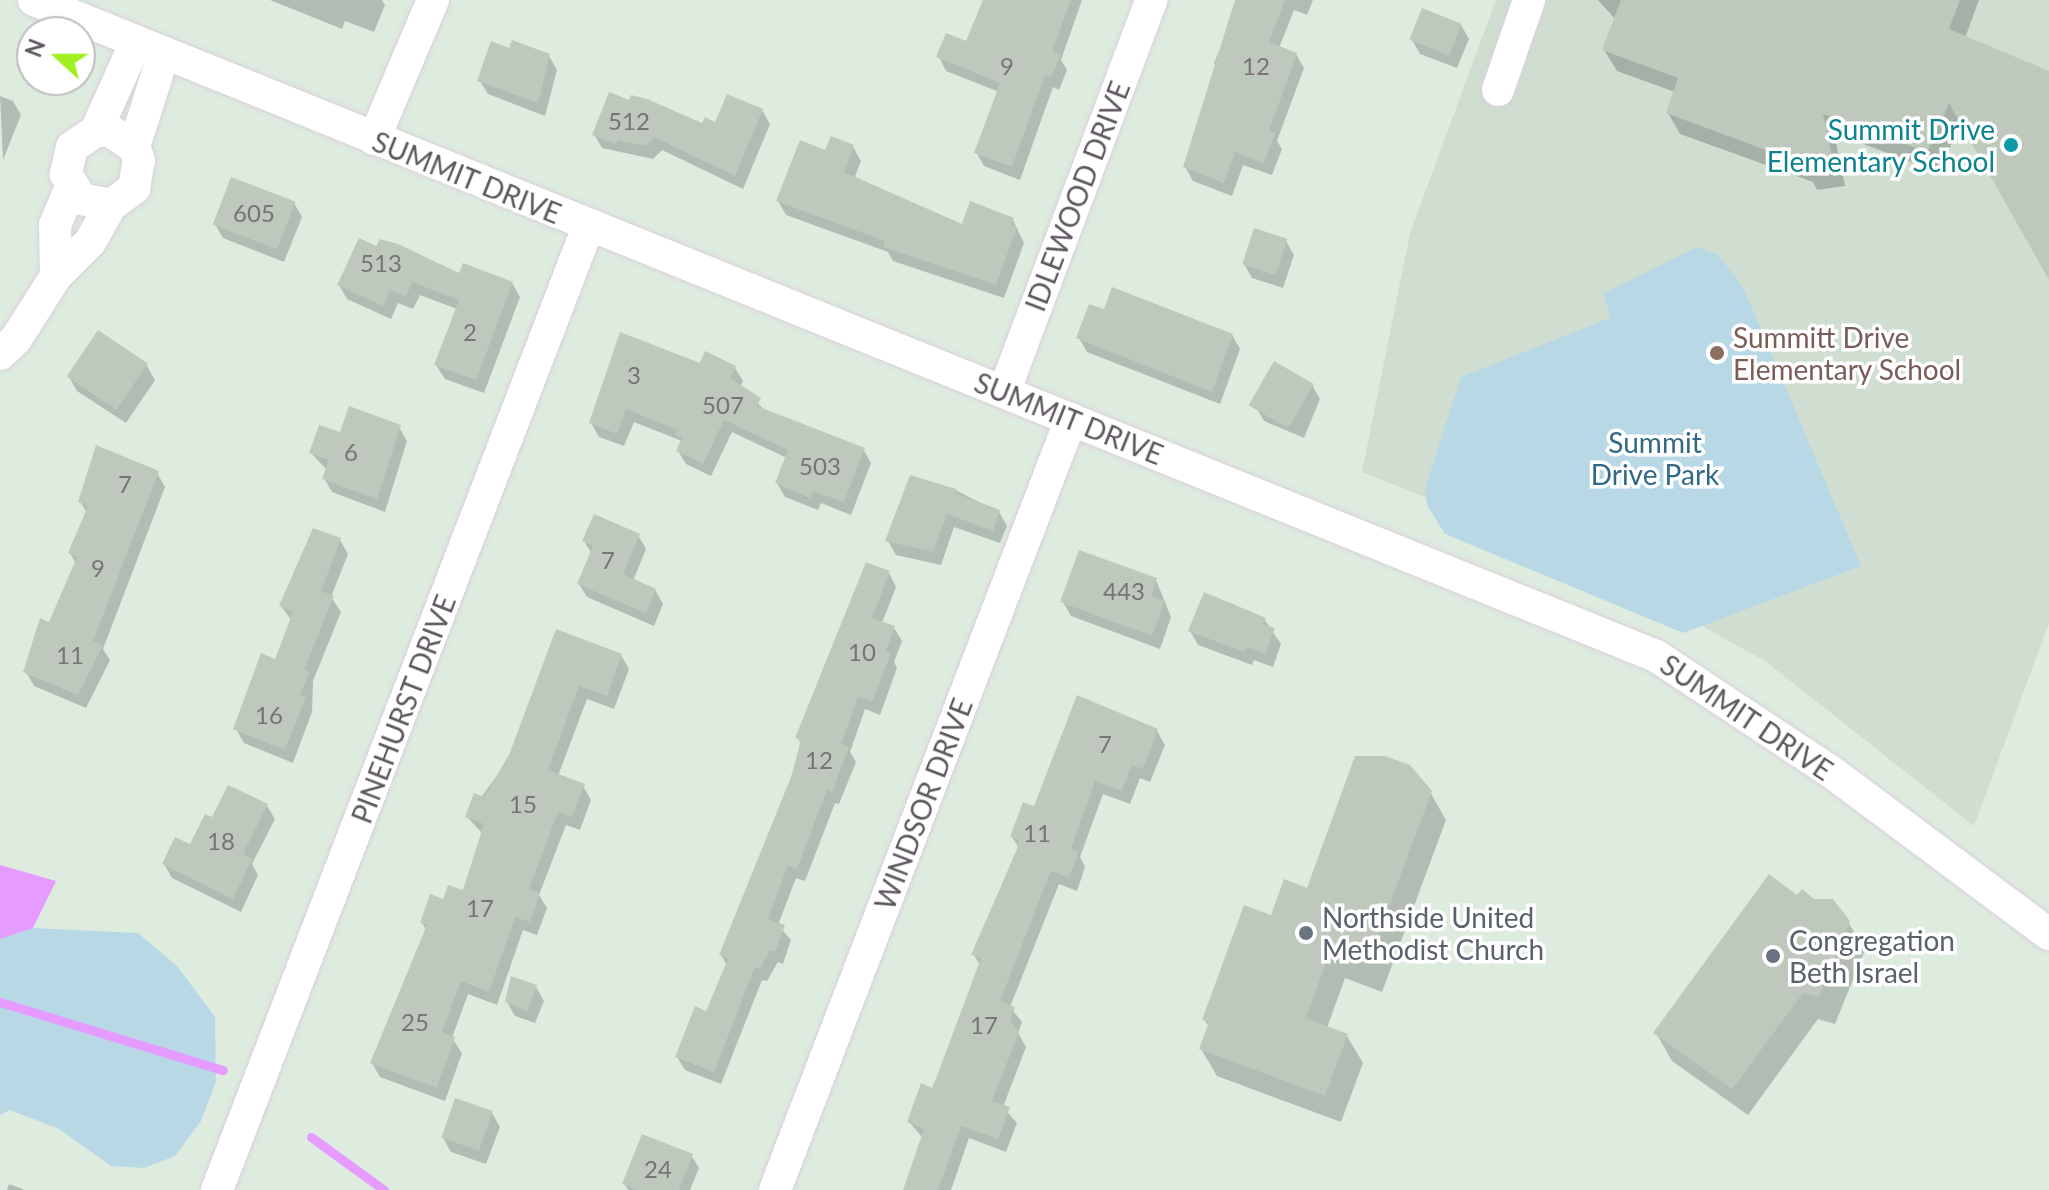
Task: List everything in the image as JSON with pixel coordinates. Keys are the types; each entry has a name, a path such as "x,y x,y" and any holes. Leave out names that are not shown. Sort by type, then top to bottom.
{"street":[{"name":"SUMMIT DRIVE","path":"34,0 588,227 1656,656 1830,771 2049,934"},
{"path":"374,139 433,0"},
{"name":"IDLEWOOD DRIVE","path":"1004,392 1151,0"},
{"path":"1498,90 1529,0"},
{"path":"111,205 96,205 71,187 66,174 72,147 96,131 150,48"},
{"path":"134,147 150,48"},
{"path":"0,354 16,339 56,276 90,242 111,205 134,188 139,160 134,147 123,137 96,131"},
{"path":"56,276 55,225 71,187"},
{"name":"PINEHURST DRIVE","path":"217,1190 588,227"},
{"name":"WINDSOR DRIVE","path":"775,1190 1071,419"}],"shaded area":[{"name":"Summitt Drive Elementary School","path":"1496,0 2049,0 2049,623 1974,826 1765,661 1581,559 1362,472 1410,233"},
{"path":"0,865 56,881 33,928 0,939"}],"green space":[{"name":"Summit Drive Park","path":"1697,247 1718,255 1743,287 1861,566 1683,633 1445,534 1427,505 1425,488 1461,377 1610,318 1604,293"},
{"path":"33,928 138,933 177,966 215,1017 216,1082 201,1121 175,1156 144,1168 111,1166 59,1129 10,1110 0,1115 0,939"}],"building":[{"path":"983,0 1071,0 1052,51 1061,55 1051,77 1045,75 1012,167 974,153 1000,83 936,57 946,33 966,41"},
{"path":"1235,0 1285,0 1269,42 1297,53 1269,131 1275,133 1264,163 1235,152 1224,183 1183,167"},
{"name":"Summit Drive Elementary School","path":"1621,0 1960,0 1949,29 2049,71 2049,280 1949,103 1927,152 1823,114 1834,166 1803,169 1801,163 1666,113 1678,78 1602,50"},
{"path":"1422,8 1462,24 1449,56 1409,40"},
{"path":"512,40 550,54 538,103 477,81 491,41 509,48"},
{"path":"609,92 629,100 631,95 647,99 702,123 705,117 715,122 727,94 763,109 735,176 654,137 645,146 618,140 616,144 592,135"},
{"path":"831,136 854,145 844,172 962,224 970,201 1014,218 1011,225 1017,227 996,285 883,247 885,241 776,201 800,140 825,150"},
{"path":"231,177 295,202 277,249 213,225"},
{"path":"1254,228 1287,239 1276,275 1242,264"},
{"path":"359,238 376,246 380,239 398,244 459,273 463,263 513,282 476,380 434,365 459,300 412,282 406,297 390,290 383,306 337,285"},
{"path":"1112,287 1233,334 1212,392 1076,338 1089,304 1104,309"},
{"path":"98,330 148,364 116,410 67,376"},
{"path":"620,332 700,363 705,351 736,366 730,378 761,398 757,406 865,448 844,502 813,491 810,498 775,483 788,450 724,420 703,464 676,451 682,438 675,435 678,430 626,409 617,434 589,423"},
{"path":"1274,361 1314,384 1288,428 1248,405"},
{"path":"349,406 401,425 377,499 322,479 329,460 309,453 319,425 340,432"},
{"path":"96,445 159,471 93,641 103,645 78,695 23,672 40,618 49,622 77,557 68,553 88,506 78,502"},
{"path":"910,475 956,489 955,493 1000,510 993,531 947,514 933,552 885,541"},
{"path":"594,514 640,534 623,574 656,589 646,613 577,584 593,546 582,541"},
{"path":"313,528 341,538 321,591 334,596 304,670 310,672 300,695 306,697 285,750 233,729 261,653 275,659 293,612 279,606"},
{"path":"1079,550 1157,578 1151,596 1165,601 1152,636 1060,602"},
{"path":"866,562 890,571 872,618 895,626 886,651 891,653 872,702 858,697 841,744 849,747 832,792 827,790 797,869 788,865 768,919 785,925 775,952 770,950 760,969 755,967 714,1072 675,1057 695,1006 706,1011 728,959 719,955 791,777 801,740 795,738"},
{"path":"1204,592 1266,618 1263,624 1275,628 1265,654 1246,647 1244,652 1188,631"},
{"path":"556,629 622,654 607,696 579,686 548,770 585,784 572,817 558,812 529,889 540,893 530,922 515,917 489,992 461,981 442,1032 455,1037 437,1088 370,1063 427,925 420,923 430,894 443,899 448,885 463,890 484,824 465,817 474,793 484,797 509,755"},
{"path":"1077,695 1158,729 1143,769 1132,765 1122,791 1095,781 1071,849 1079,851 1069,878 1051,871 1000,1001 1015,1007 1010,1020 1019,1032 992,1101 1010,1107 998,1139 961,1126 938,1190 903,1190 924,1129 907,1122 921,1083 932,1088 937,1076 981,958 971,955 1017,849 1018,839 1010,837 1023,802 1034,806"},
{"name":"Northside United Methodist Church","path":"1355,756 1385,756 1410,765 1432,791 1367,965 1330,952 1306,1018 1348,1034 1325,1096 1199,1049 1209,1022 1202,1020 1244,905 1271,915 1284,879 1307,888"},
{"path":"228,785 268,804 243,854 252,859 233,899 162,864 175,837 190,844 205,814 212,817"},
{"name":"Congregation Beth Israel","path":"1769,874 1797,895 1802,889 1814,899 1833,899 1850,921 1819,997 1803,993 1732,1089 1653,1033"},
{"path":"511,976 537,985 527,1011 505,1002"},
{"path":"455,1098 493,1111 479,1151 441,1138"},
{"path":"642,1134 693,1154 679,1190 637,1190 622,1184"}],"waterway":[{"path":"0,1002 223,1070"},
{"path":"311,1137 384,1190"}],"place":[{"name":"Summit Drive Elementary School","path":"2011,145"},
{"name":"Summitt Drive Elementary School","path":"1717,353"},
{"name":"Northside United Methodist Church","path":"1306,933"},
{"name":"Congregation Beth Israel","path":"1773,956"}]}
